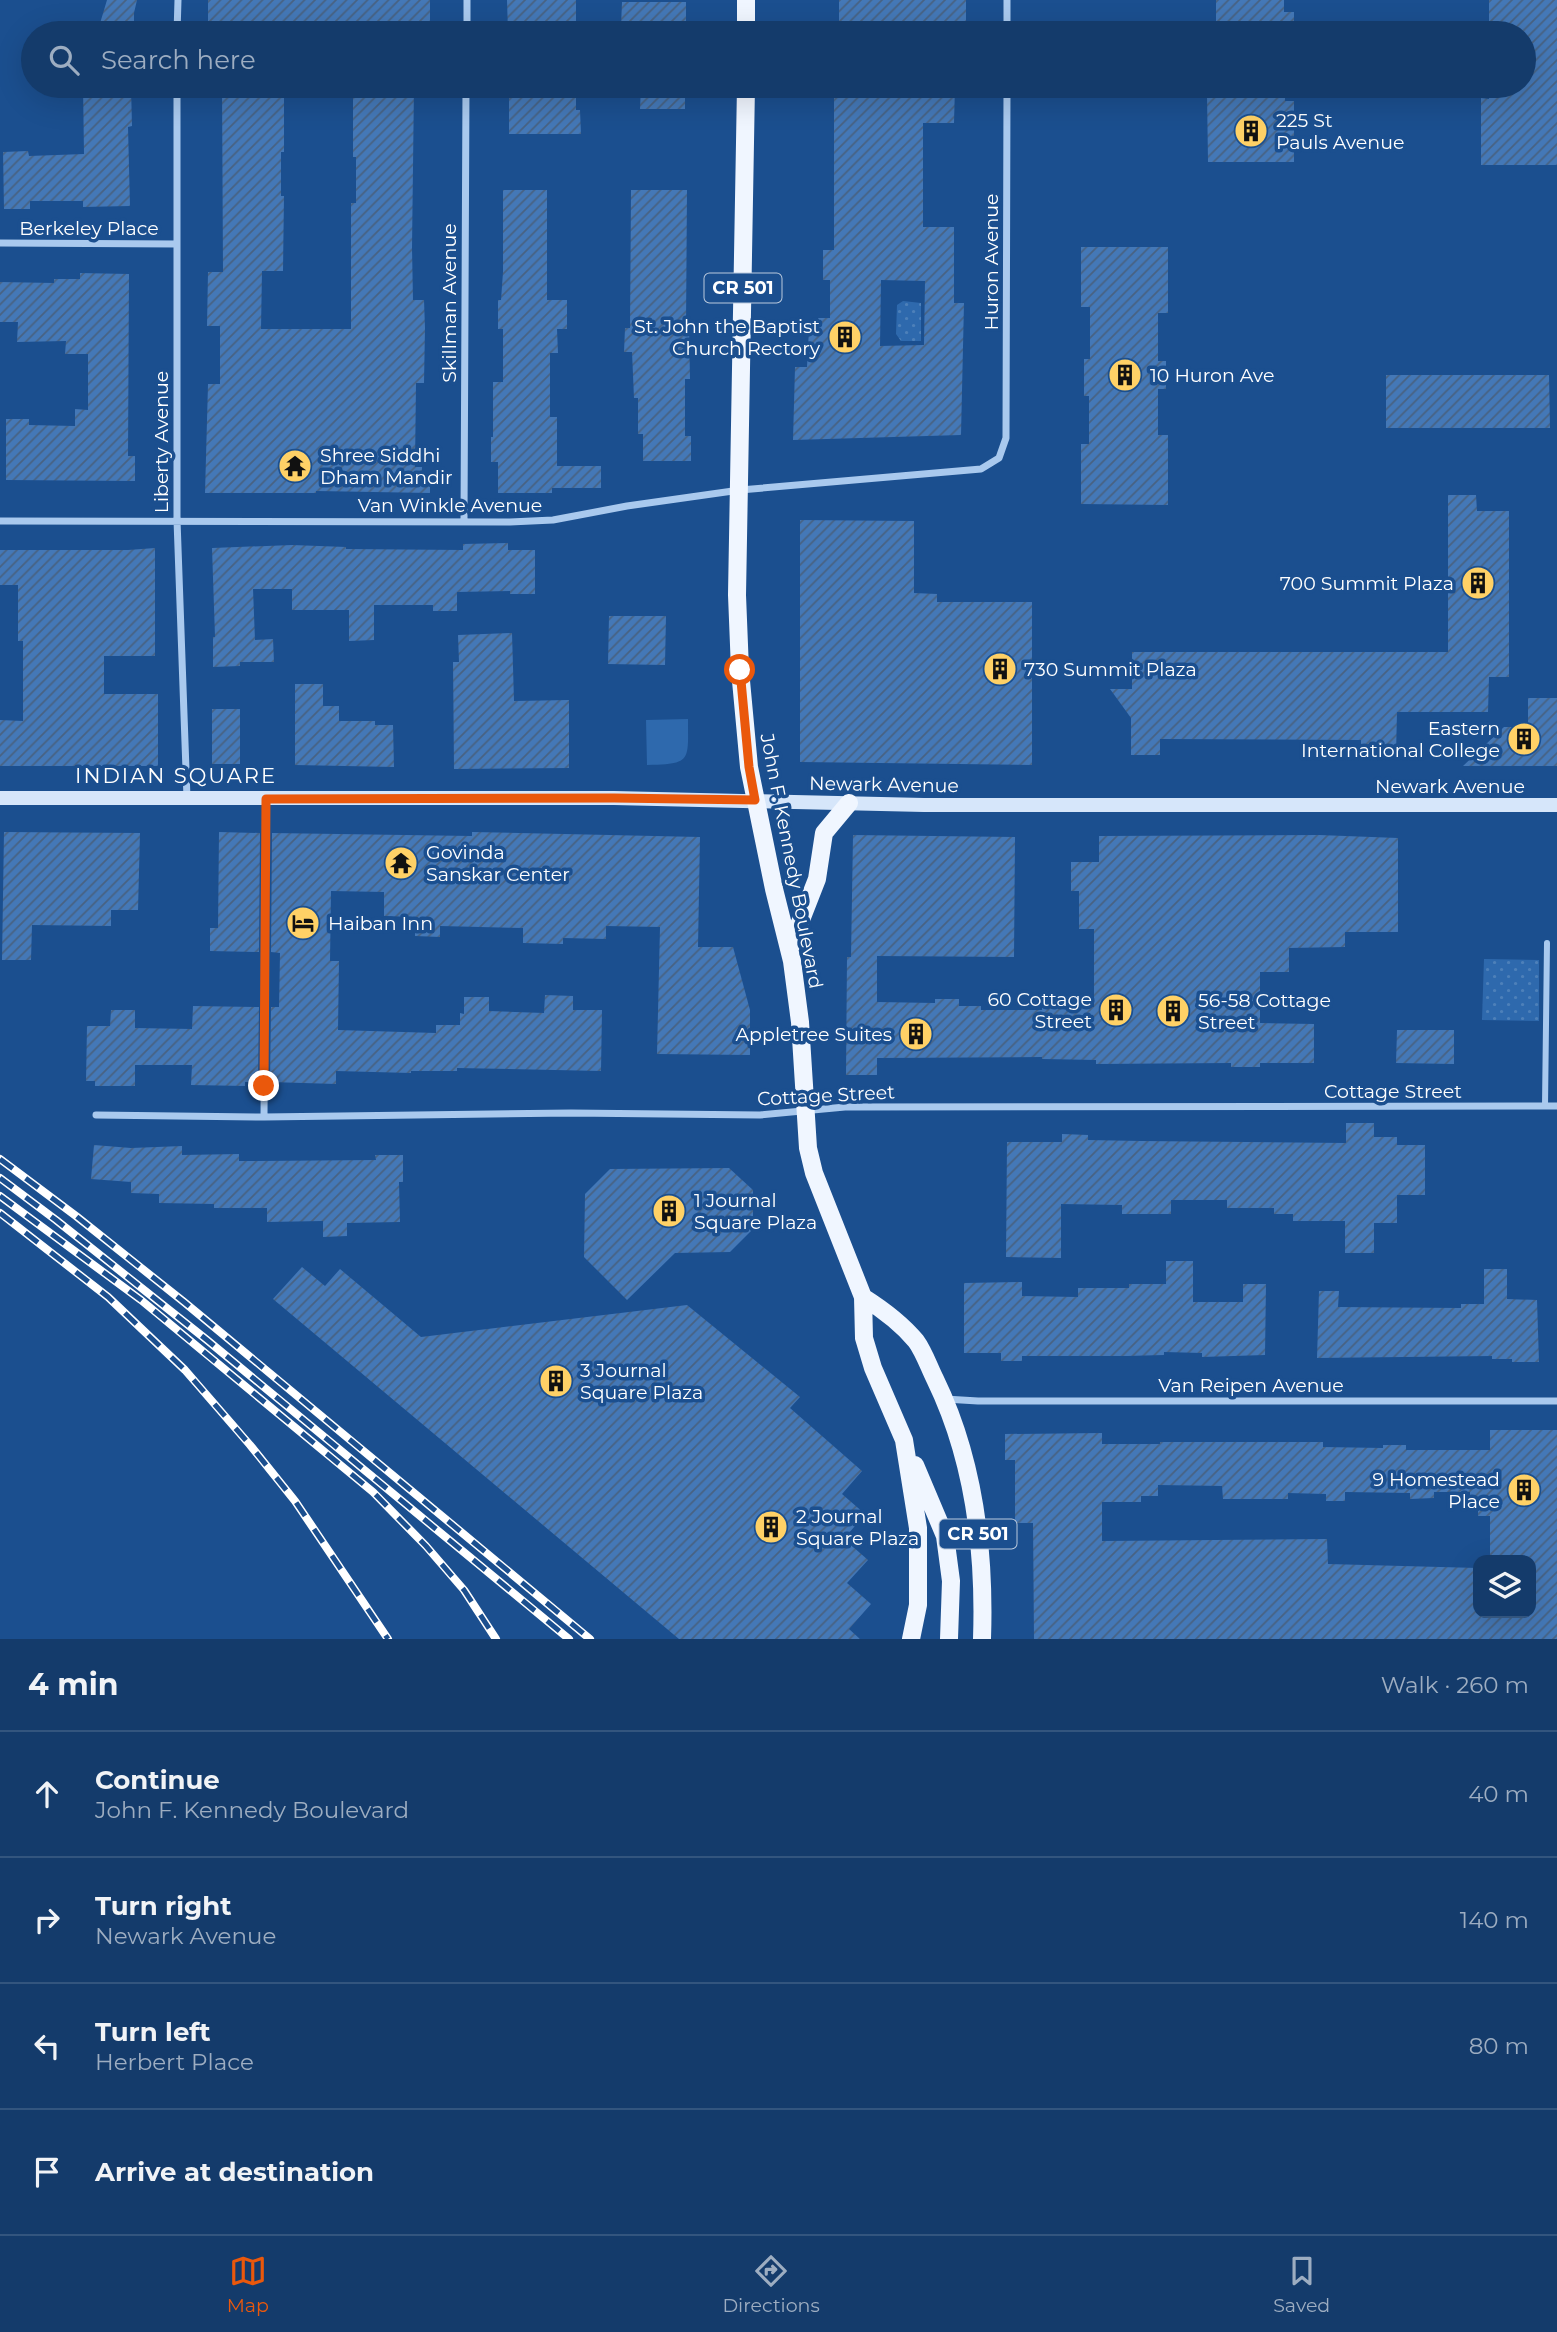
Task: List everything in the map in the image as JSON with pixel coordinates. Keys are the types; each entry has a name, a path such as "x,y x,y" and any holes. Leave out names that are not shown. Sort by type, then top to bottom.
{"main road":[{"path":"746,0 746,21"},
{"name":"John F. Kennedy Boulevard","path":"746,98 737,595 740,670 749,767 774,888 790,948 800,1022 808,1148 814,1173 863,1297 864,1338 873,1368 904,1440 918,1528 918,1605 911,1639"},
{"name":"Newark Avenue","path":"0,798 614,798 849,803 1557,805"},
{"path":"790,948 817,879 824,833 849,803"},
{"name":"CR 501","path":"863,1297 900,1324 917,1343 944,1399 967,1469 977,1527 982,1575 982,1639"},
{"path":"904,1440 945,1536 951,1581 949,1639"}],"street":[{"path":"177,0 177,21"},
{"path":"467,0 467,21"},
{"path":"1007,0 1007,21"},
{"name":"Liberty Avenue","path":"177,98 177,520 187,799"},
{"name":"Skillman Avenue","path":"464,521 466,98"},
{"name":"Huron Avenue","path":"1006,438 1007,98"},
{"name":"Berkeley Place","path":"0,243 177,244"},
{"name":"Van Winkle Avenue","path":"0,521 553,520 627,506 740,490 981,469 999,458 1006,438"},
{"path":"264,1117 266,799"},
{"path":"1545,1107 1547,943"},
{"name":"Cottage Street","path":"96,1115 760,1115 845,1107 1557,1107"},
{"name":"Van Reipen Avenue","path":"944,1399 1557,1401"}],"shaded area":[{"path":"903,301 921,303 921,341 901,341 896,334 897,305"},
{"path":"688,719 688,744 684,757 672,763 647,765 646,720"},
{"path":"1484,959 1539,960 1539,1021 1482,1020"}],"building":[{"path":"107,0 137,0 134,21 101,21"},
{"path":"208,0 430,0 430,21 208,21"},
{"path":"507,0 576,0 576,21 508,21"},
{"path":"839,0 966,0 966,21 839,21"},
{"path":"1216,0 1284,0 1284,12 1294,12 1294,21 1216,21"},
{"path":"1489,0 1557,0 1557,165 1481,165 1481,98 1536,98 1536,21 1489,21"},
{"path":"622,2 686,2 686,21 621,21"},
{"path":"83,98 131,98 132,126 128,127 130,206 83,207 83,201 30,201 30,209 4,209 3,152 28,151 29,156 84,154"},
{"path":"222,98 284,98 284,152 281,152 281,196 284,196 283,271 262,271 261,329 351,329 351,203 356,203 353,98 414,98 413,300 424,300 425,328 424,383 416,383 415,467 422,467 422,474 430,474 430,493 205,493 208,384 220,384 220,326 207,326 208,272 223,272"},
{"path":"509,98 576,98 576,110 580,110 581,134 509,134"},
{"path":"640,98 685,98 685,109 640,109"},
{"path":"834,98 955,98 954,123 923,123 923,227 954,227 954,303 964,303 961,435 793,440 795,367 807,367 809,329 813,329 813,320 830,318 830,280 823,280 823,250 834,250","holes":["881,280 925,281 924,345 880,346"]},
{"name":"225 St Pauls Avenue","path":"1207,98 1285,98 1285,101 1294,101 1294,162 1208,162"},
{"path":"503,190 547,190 547,300 567,300 567,329 557,329 558,353 550,353 550,417 557,417 557,466 601,466 601,488 552,488 552,493 498,493 498,462 491,462 491,437 493,382 503,382 503,329 498,329 498,300 501,300 503,272"},
{"path":"631,190 687,190 686,328 689,328 690,379 685,379 685,436 691,436 691,461 643,461 643,434 638,434 638,398 634,398 632,352 624,352 625,328 630,328"},
{"name":"10 Huron Ave","path":"1081,247 1168,247 1168,313 1158,313 1158,361 1166,361 1166,389 1158,389 1158,435 1168,435 1168,505 1081,504 1081,444 1089,444 1089,396 1084,396 1084,359 1090,359 1090,307 1081,307"},
{"path":"80,273 129,274 128,456 135,456 135,481 6,480 6,419 29,419 29,425 75,426 75,409 88,410 88,354 65,354 66,341 17,342 18,322 0,322 0,282 54,283 54,279 80,279"},
{"path":"1386,375 1549,375 1550,428 1386,428"},
{"name":"700 Summit Plaza","path":"1448,495 1476,495 1477,511 1509,511 1509,677 1489,677 1488,712 1397,712 1396,755 1361,755 1361,740 1160,739 1160,755 1131,755 1131,718 1110,689 1132,689 1132,652 1448,652"},
{"path":"800,520 914,521 914,593 937,594 937,602 1032,602 1032,765 800,762"},
{"path":"508,543 508,550 535,550 535,594 510,594 510,591 457,592 457,611 433,611 433,605 374,605 374,640 349,641 349,610 292,610 292,589 253,589 255,640 273,639 274,662 240,662 240,666 213,667 215,637 212,548 292,545 346,549 463,550 463,544"},
{"path":"155,548 155,656 104,656 104,694 158,694 158,766 0,766 0,720 23,721 23,641 18,641 18,585 0,585 0,550"},
{"path":"609,616 666,616 665,665 608,664"},
{"path":"512,633 514,701 569,700 569,768 454,769 453,662 459,662 458,635"},
{"path":"295,684 323,684 323,706 339,706 339,721 375,721 375,725 393,725 394,767 295,765"},
{"name":"Eastern International College","path":"1528,698 1557,698 1557,766 1463,766 1504,727 1528,727"},
{"path":"212,709 240,709 240,764 212,764"},
{"path":"4,832 140,833 138,910 111,910 111,926 32,925 31,960 2,960"},
{"path":"219,832 260,833 259,952 210,951 210,928 218,928"},
{"path":"472,832 700,837 698,947 733,947 750,1010 750,1055 657,1054 660,927 606,926 606,939 563,938 563,944 523,943 523,928 440,926 440,937 415,936 415,917 384,916 384,892 331,891 330,961 339,961 338,1030 436,1033 436,1025 460,1025 460,1013 464,1014 464,997 489,997 489,1011 544,1013 545,995 573,996 573,1010 602,1010 601,1071 457,1068 457,1071 411,1073 336,1071 336,1084 270,1082 271,1007 279,1007 280,953 271,952 272,833 472,836"},
{"path":"853,835 1015,837 1014,957 877,956 877,1002 935,1003 935,999 959,999 959,1006 981,1006 981,1010 1042,1010 1042,1006 1094,1007 1094,929 1079,929 1079,891 1071,891 1071,862 1099,862 1099,836 1319,835 1398,838 1398,932 1345,932 1345,947 1289,948 1289,972 1260,972 1260,1023 1314,1024 1314,1063 1260,1063 1260,1067 1231,1067 1231,1063 1096,1064 1096,1060 1042,1057 877,1058 877,1075 846,1075 847,957 851,957"},
{"path":"193,1006 259,1007 258,1082 245,1082 245,1086 191,1085 192,1065 135,1065 135,1086 95,1086 95,1081 86,1081 87,1026 110,1026 111,1010 135,1010 135,1028 192,1029"},
{"path":"1397,1030 1454,1030 1454,1064 1396,1063"},
{"path":"1346,1123 1374,1123 1374,1137 1397,1137 1397,1145 1425,1145 1425,1195 1397,1195 1397,1223 1374,1223 1374,1253 1345,1253 1345,1221 1293,1221 1293,1214 1274,1214 1274,1208 1227,1208 1227,1200 1171,1200 1171,1214 1122,1214 1122,1205 1061,1204 1061,1258 1006,1257 1007,1142 1062,1142 1062,1134 1088,1135 1088,1140 1346,1143"},
{"path":"94,1145 131,1148 182,1146 182,1155 239,1154 239,1161 376,1160 375,1155 403,1155 403,1182 399,1182 400,1222 347,1223 347,1236 323,1237 323,1221 267,1222 267,1208 214,1208 214,1204 159,1203 159,1194 131,1193 131,1182 91,1179"},
{"name":"1 Journal Square Plaza","path":"729,1168 753,1190 753,1229 730,1252 675,1253 627,1300 584,1257 585,1194 610,1169"},
{"path":"1166,1261 1193,1261 1193,1302 1243,1302 1243,1284 1266,1284 1265,1355 1202,1357 1202,1353 1164,1352 1164,1355 1022,1356 1022,1361 1001,1361 1001,1353 964,1353 964,1283 1022,1282 1022,1296 1078,1297 1078,1288 1129,1288 1129,1284 1166,1284"},
{"path":"302,1267 325,1286 340,1269 421,1337 687,1305 800,1397 790,1408 862,1471 842,1494 865,1514 844,1539 868,1560 847,1583 871,1604 849,1629 860,1639 679,1639 273,1299"},
{"path":"1484,1269 1507,1269 1507,1299 1537,1300 1539,1362 1512,1362 1512,1359 1492,1359 1492,1356 1317,1358 1319,1291 1339,1291 1338,1307 1461,1308 1461,1304 1484,1304"},
{"path":"1490,1430 1557,1430 1557,1639 1034,1639 1033,1523 1015,1523 1015,1460 1005,1460 1005,1434 1102,1433 1102,1444 1323,1442 1323,1447 1383,1448 1383,1445 1406,1445 1406,1450 1490,1450","holes":["1158,1485 1222,1486 1223,1499 1288,1499 1288,1493 1326,1494 1326,1501 1345,1501 1345,1492 1410,1493 1410,1499 1434,1498 1434,1492 1470,1492 1470,1509 1478,1509 1478,1516 1490,1516 1490,1555 1536,1555 1536,1618 1473,1618 1473,1568 1328,1564 1327,1539 1102,1541 1102,1502 1141,1502 1141,1496 1158,1496"]}],"railway":[{"path":"0,1159 184,1302 590,1639"},
{"path":"0,1178 207,1340 569,1639"},
{"path":"0,1196 141,1300 373,1492 464,1590 496,1639"},
{"path":"0,1213 108,1297 185,1370 295,1501 388,1639"}],"place":[{"name":"225 St Pauls Avenue","path":"1251,131"},
{"name":"St. John the Baptist Church Rectory","path":"845,337"},
{"name":"10 Huron Ave","path":"1125,375"},
{"name":"Shree Siddhi Dham Mandir","path":"295,466"},
{"name":"700 Summit Plaza","path":"1478,583"},
{"name":"730 Summit Plaza","path":"1000,669"},
{"name":"Eastern International College","path":"1524,739"},
{"name":"Govinda Sanskar Center","path":"401,863"},
{"name":"Haiban Inn","path":"303,923"},
{"name":"60 Cottage Street","path":"1116,1010"},
{"name":"56-58 Cottage Street","path":"1173,1011"},
{"name":"Appletree Suites","path":"916,1034"},
{"name":"1 Journal Square Plaza","path":"669,1211"},
{"name":"3 Journal Square Plaza","path":"556,1381"},
{"name":"9 Homestead Place","path":"1524,1490"},
{"name":"2 Journal Square Plaza","path":"771,1527"}],"district":[{"name":"INDIAN SQUARE","path":"176,776"}],"route":[{"path":"264,1086 266,799 755,800 749,767 740,670"}]}
